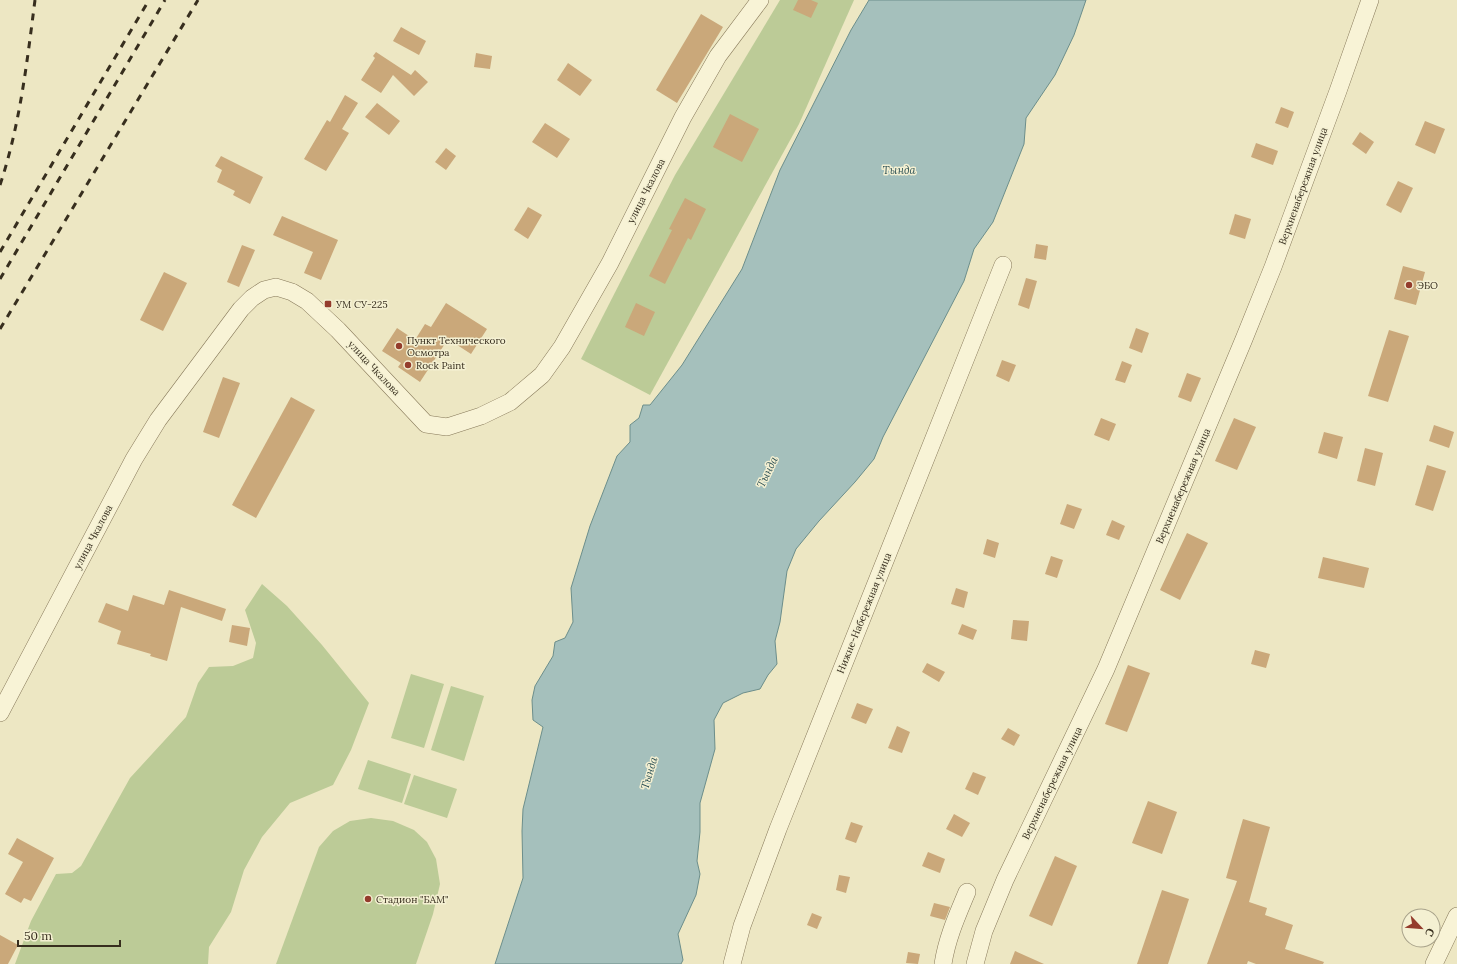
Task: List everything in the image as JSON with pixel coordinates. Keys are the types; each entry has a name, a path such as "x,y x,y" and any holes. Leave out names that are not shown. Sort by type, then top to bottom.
{"street":[{"name":"улица Чкалова","path":"0,713 134,459 158,420 189,377 241,309 252,298 264,290 276,287 292,292 307,302 338,330 426,424 447,427 481,416 510,402 542,375 562,347 610,263 683,117 718,56 760,0"},
{"name":"Верхненабережная улица","path":"975,964 984,931 1005,880 1106,669 1244,339 1273,267 1370,0"},
{"name":"Нижне-Набережная улица","path":"732,964 742,926 778,829 1003,265"},
{"path":"943,964 945,951 954,922 967,892"},
{"path":"1434,964 1457,916"}],"green space":[{"path":"780,0 854,0 799,124 650,395 581,359 675,175"},
{"path":"262,584 287,606 322,645 369,703 351,750 333,785 290,803 262,837 244,870 231,912 209,947 208,964 15,964 31,921 56,874 72,873 81,866 130,778 186,717 198,683 209,667 233,666 253,658 256,643 245,610"},
{"path":"411,674 444,684 424,748 391,738"},
{"path":"451,686 484,696 464,761 431,750"},
{"path":"368,760 411,774 402,803 358,789"},
{"path":"414,775 457,789 447,818 404,804"},
{"name":"Стадион \"БАМ\"","path":"371,818 393,821 414,830 427,842 436,859 440,884 433,914 416,964 276,964 319,847 333,831 350,821"}],"water":[{"name":"Тында","path":"869,0 1086,0 1074,35 1055,75 1026,118 1024,144 993,222 974,249 964,281 883,437 874,459 796,549 787,571 780,622 775,641 777,664 768,675 760,689 743,693 723,703 714,720 715,749 700,803 700,832 697,861 700,874 696,895 678,934 683,960 681,964 495,964 523,878 523,809 543,727 533,720 532,700 535,686 553,656 555,642 565,638 573,622 571,588 590,526 617,456 630,442 630,425 639,418 643,405 650,405 682,365 742,269 780,170 851,30"}],"building":[{"path":"798,0 811,0 818,3 811,18 793,10"},
{"path":"701,14 723,27 677,103 656,90"},
{"path":"401,27 426,41 419,55 393,41"},
{"path":"376,52 411,75 415,70 428,82 414,96 393,75 381,93 361,80 375,58 373,56"},
{"path":"476,53 492,56 490,69 474,67"},
{"path":"568,63 592,80 580,96 557,80"},
{"path":"345,95 358,103 342,129 349,133 326,171 304,159 327,120 330,122"},
{"path":"377,103 400,121 389,135 365,117"},
{"path":"1281,107 1294,112 1288,128 1275,123"},
{"path":"730,114 759,129 742,162 713,147"},
{"path":"1425,121 1445,129 1435,154 1415,145"},
{"path":"545,123 570,139 557,158 532,142"},
{"path":"1360,132 1374,142 1366,154 1352,144"},
{"path":"1256,143 1278,151 1273,165 1251,157"},
{"path":"446,148 456,156 446,170 435,162"},
{"path":"221,156 263,177 250,204 233,195 235,191 217,182 222,170 215,166"},
{"path":"1398,181 1413,188 1401,213 1386,205"},
{"path":"685,198 706,209 691,240 688,238 665,284 649,276 672,230 669,229"},
{"path":"528,207 542,215 528,239 514,230"},
{"path":"1235,214 1251,219 1245,239 1229,234"},
{"path":"282,216 338,240 321,280 304,273 313,252 273,235"},
{"path":"1036,244 1048,246 1046,260 1034,258"},
{"path":"242,245 255,250 239,287 227,282"},
{"name":"ЭБО","path":"1403,266 1425,272 1416,305 1394,299"},
{"path":"164,272 187,283 163,331 140,320"},
{"path":"1026,278 1037,281 1029,309 1018,305"},
{"path":"446,303 487,329 471,354 448,339 420,382 398,367 401,363 382,351 397,328 415,340 425,324 431,327"},
{"path":"636,303 655,312 644,336 625,327"},
{"path":"1136,328 1149,333 1142,353 1129,348"},
{"path":"1389,330 1409,336 1388,402 1368,396"},
{"path":"1002,360 1016,365 1009,382 996,376"},
{"path":"1122,361 1132,365 1125,383 1115,380"},
{"path":"1187,373 1201,378 1191,402 1178,397"},
{"path":"223,377 240,383 219,438 203,432"},
{"path":"291,397 315,410 256,518 232,505"},
{"path":"1101,418 1116,424 1109,441 1094,435"},
{"path":"1234,418 1256,427 1237,470 1215,461"},
{"path":"1434,425 1454,432 1449,448 1429,441"},
{"path":"1324,432 1343,437 1337,459 1318,453"},
{"path":"1365,448 1383,453 1375,486 1357,481"},
{"path":"1427,465 1446,471 1433,511 1415,505"},
{"path":"1067,504 1082,509 1074,529 1060,524"},
{"path":"1112,520 1125,526 1119,540 1106,535"},
{"path":"1187,533 1208,543 1180,600 1160,590"},
{"path":"987,539 999,543 995,558 983,554"},
{"path":"1051,556 1063,560 1057,578 1045,574"},
{"path":"1323,557 1369,568 1364,588 1318,578"},
{"path":"956,588 968,592 964,608 951,604"},
{"path":"169,590 226,609 222,621 181,607 167,661 150,656 151,654 117,644 121,631 98,622 106,603 128,611 133,595 164,605"},
{"path":"1013,620 1029,621 1027,641 1011,639"},
{"path":"962,624 977,630 973,640 958,634"},
{"path":"232,625 250,628 247,646 229,642"},
{"path":"1255,650 1270,654 1266,668 1251,664"},
{"path":"927,663 945,672 939,682 922,672"},
{"path":"1128,665 1150,673 1127,732 1105,724"},
{"path":"857,703 873,709 866,724 851,718"},
{"path":"897,726 910,732 902,753 888,748"},
{"path":"1008,728 1020,735 1014,746 1001,739"},
{"path":"973,772 986,777 978,795 965,789"},
{"path":"1148,801 1177,812 1162,854 1132,843"},
{"path":"954,814 970,823 962,837 946,829"},
{"path":"1243,819 1270,827 1249,902 1267,908 1265,915 1293,925 1285,949 1324,962 1323,964 1256,964 1248,961 1247,964 1207,964 1237,881 1226,878"},
{"path":"851,822 863,826 856,843 845,839"},
{"path":"17,838 54,858 31,901 24,898 21,903 5,894 23,862 8,854"},
{"path":"928,852 945,859 940,873 922,866"},
{"path":"1055,856 1077,866 1052,926 1029,916"},
{"path":"839,875 850,877 846,893 836,890"},
{"path":"1162,890 1189,899 1168,964 1137,964"},
{"path":"934,903 950,907 945,920 930,916"},
{"path":"812,913 822,917 817,929 807,925"},
{"path":"0,935 18,945 8,964 0,964"},
{"path":"1015,951 1044,964 1010,964"},
{"path":"908,952 920,954 918,964 906,963"}],"railway":[{"path":"0,185 13,140 18,116 26,70 35,0"},
{"path":"0,252 149,0"},
{"path":"0,279 165,0"},
{"path":"0,329 198,0"}],"place":[{"name":"ЭБО","path":"1409,285"},
{"name":"УМ СУ-225","path":"328,304"},
{"name":"Пункт Технического Осмотра","path":"399,346"},
{"name":"Rock Paint","path":"408,365"},
{"name":"Стадион \"БАМ\"","path":"368,899"}]}
